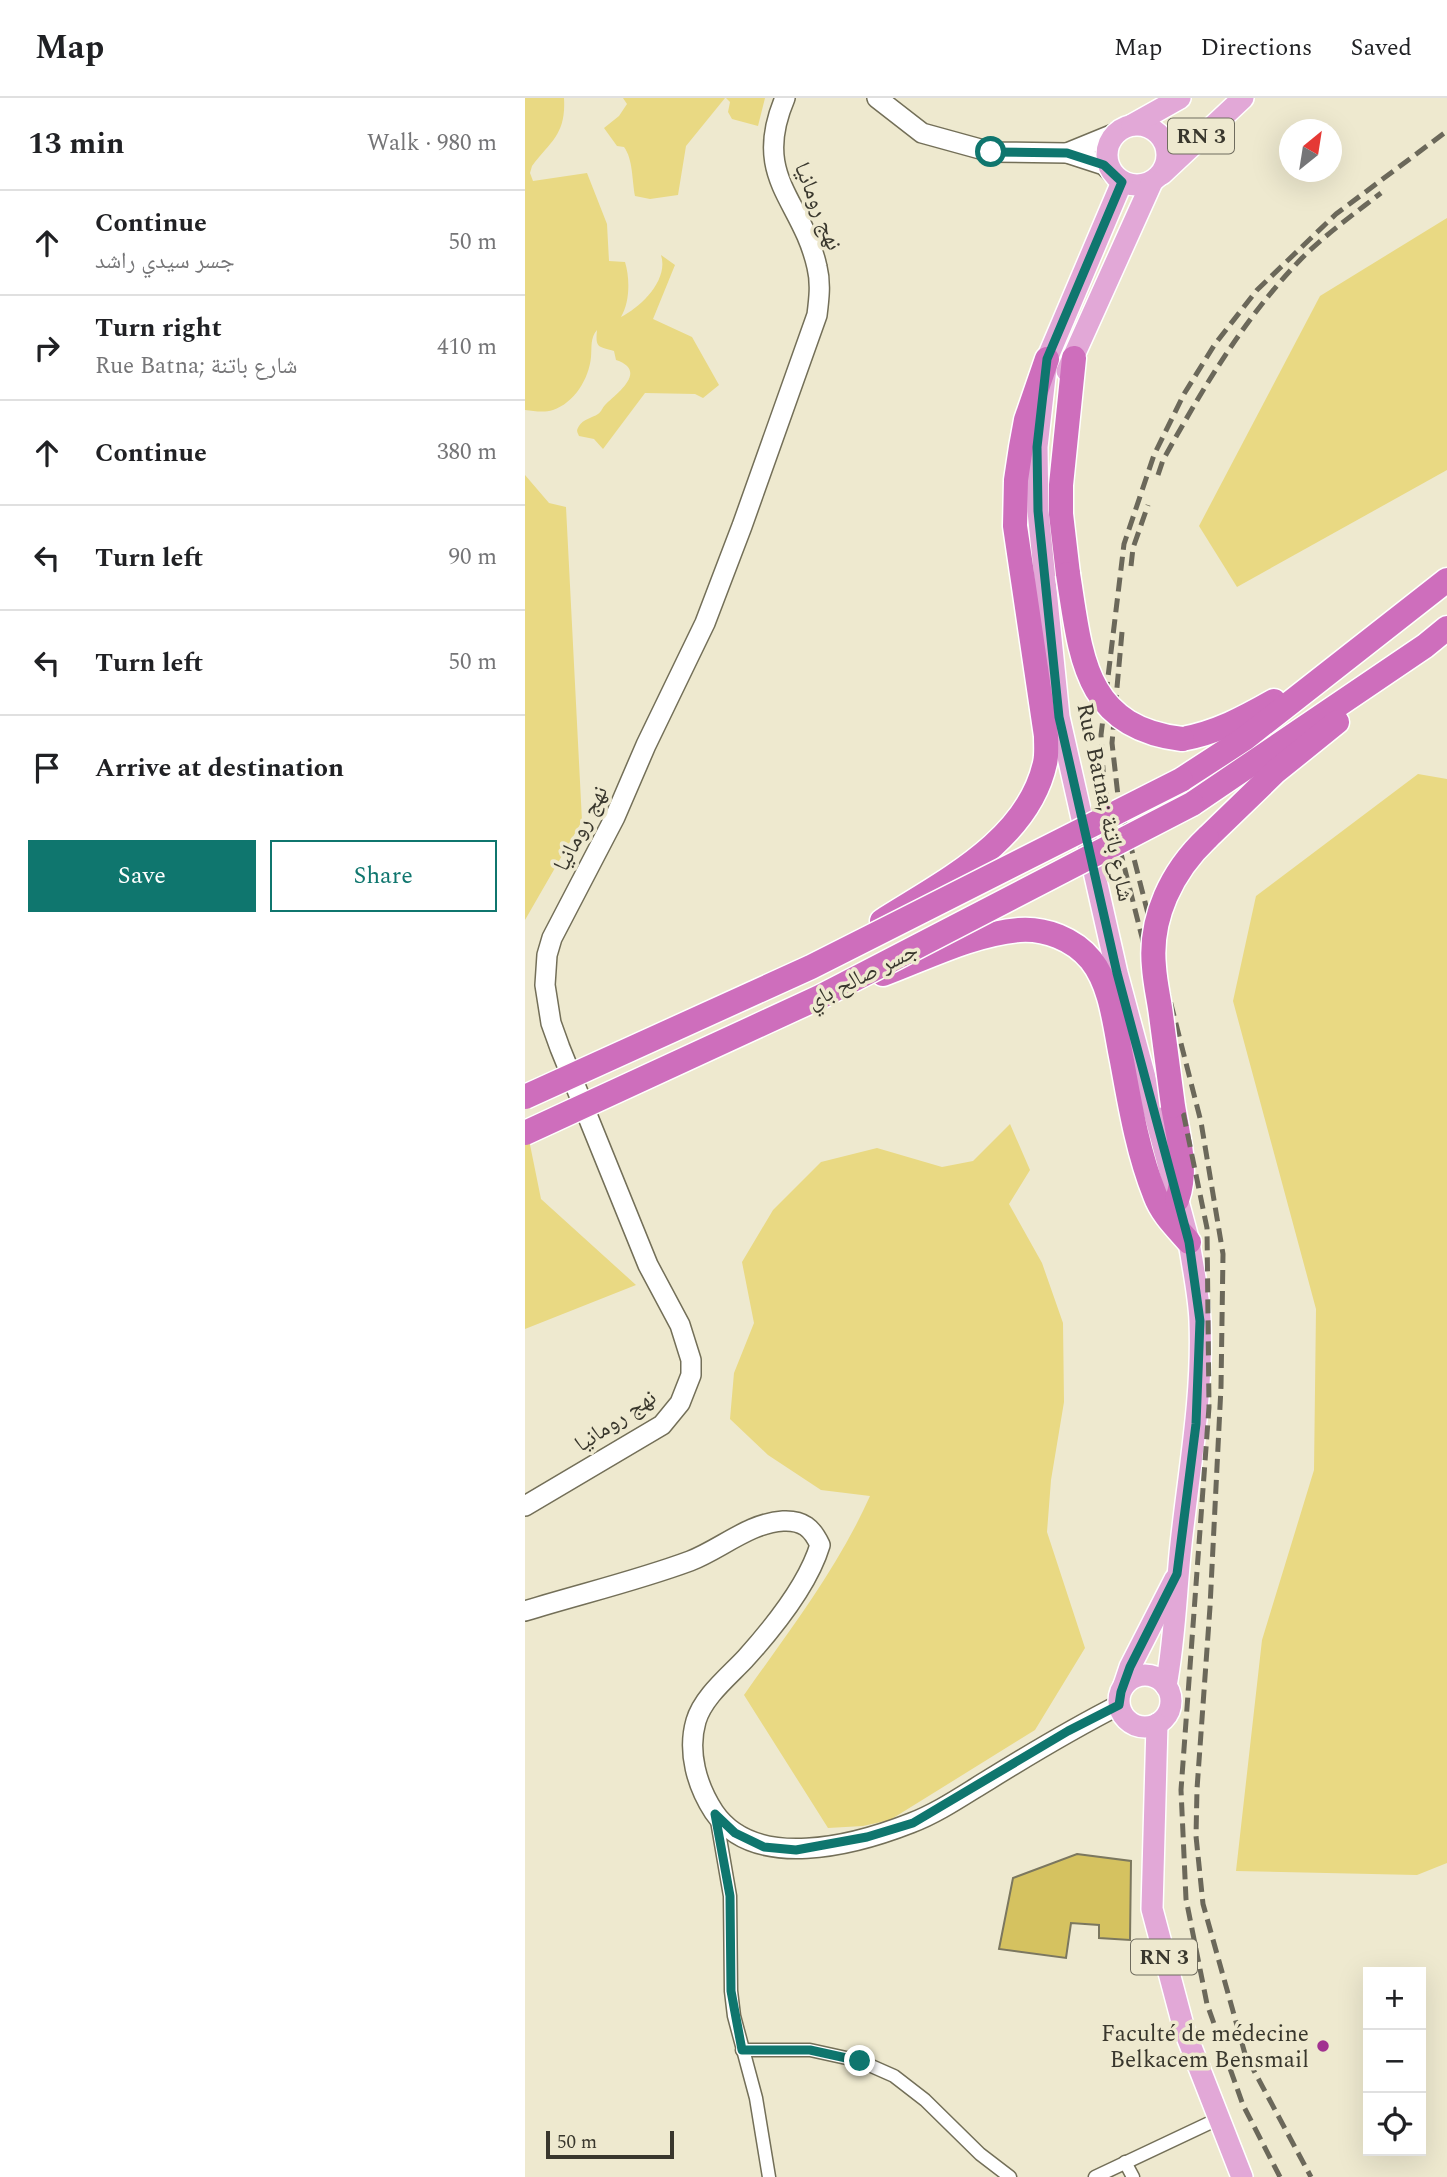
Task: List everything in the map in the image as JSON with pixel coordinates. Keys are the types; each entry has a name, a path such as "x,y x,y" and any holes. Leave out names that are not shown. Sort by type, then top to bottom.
{"highway":[{"name":"RN 3","path":"1074,358 1061,485 1061,514 1081,653 1097,693 1110,708 1135,726 1159,736 1182,739 1204,735 1227,727 1273,702 1398,620"},
{"name":"RN 3","path":"811,967 973,862 1002,836 1023,812 1035,791 1045,762 1046,736 1015,526 1016,480 1026,420 1047,359"},
{"path":"525,1097 811,967 1181,780 1244,739 1447,580"},
{"path":"1177,1200 1183,1162 1153,967 1155,933 1170,885 1192,852 1275,772 1373,695 1447,628"},
{"name":"جسر صالح باي","path":"525,1133 820,997 1192,804 1425,646"},
{"path":"820,997 992,935 1020,930 1056,935 1082,951 1102,978 1113,1018 1132,1117 1154,1194 1170,1221 1189,1242"}],"main road":[{"name":"RN 3","path":"1124,129 1180,98"},
{"name":"RN 3","path":"1157,178 1243,98"},
{"path":"1143,125 1161,136 1168,155 1157,178 1142,185 1132,185 1117,177 1106,151 1110,141 1124,129 1143,125"},
{"name":"Rue Batna; شارع باتنة","path":"1117,177 1047,359 1037,447 1038,511 1059,717 1117,973 1177,1200"},
{"name":"Rue Batna; شارع باتنة","path":"1043,408 1074,358 1157,178"},
{"name":"RN 3","path":"1166,1686 1196,1424 1199,1372 1200,1321 1189,1242 1177,1200"},
{"name":"RN 3","path":"1122,1695 1130,1667 1177,1574"},
{"path":"1145,1675 1161,1681 1166,1686 1171,1700 1163,1720 1143,1727 1130,1723 1125,1718 1122,1695 1137,1676 1145,1675"},
{"name":"RN 3","path":"1157,1724 1152,1909 1184,2029 1242,2177"}],"street":[{"name":"نهج رومانيا","path":"525,1506 661,1424 680,1403 691,1375 691,1360 680,1325 648,1265 559,1048 549,1011 545,970 552,937 560,919 615,817 646,745 705,623 817,316 820,282 818,269 779,180 774,160 776,124 785,98"},
{"path":"877,98 922,133 991,152 1067,153 1104,165 1117,177"},
{"path":"1067,153 1124,129"},
{"path":"525,1611 692,1560 758,1526 783,1521 804,1523 814,1531 820,1545 805,1580 753,1650 706,1701 696,1721 692,1751 697,1778 715,1814 730,1896 731,1991 742,2050 756,2098 769,2177"},
{"path":"715,1814 735,1833 764,1847 796,1850 867,1837 913,1823 1068,1731 1122,1695"},
{"path":"742,2050 810,2050 860,2061 894,2076 925,2100 980,2154 1010,2177"},
{"path":"1095,2177 1220,2118"},
{"path":"1125,2162 1133,2177"}],"shaded area":[{"path":"525,98 564,98 560,128 532,166 530,173 533,181 587,173 607,224 609,261 625,262 627,268 628,297 621,317 637,307 652,292 661,274 661,255 675,265 653,319 692,337 719,385 703,398 695,394 645,393 603,449 594,439 579,436 577,429 583,422 599,413 622,389 630,376 630,370 616,360 614,351 599,346 597,330 592,339 587,374 574,396 553,410 525,410"},
{"path":"623,98 725,98 686,146 678,195 650,199 635,196 627,152 624,147 617,146 604,128 619,116 627,104"},
{"path":"726,98 765,98 758,126 732,119 728,112 730,102"},
{"path":"1447,218 1447,470 1237,587 1199,526 1320,296"},
{"path":"525,475 549,503 566,507 582,821 525,920"},
{"path":"1418,774 1447,779 1447,1863 1417,1875 1236,1871 1262,1640 1314,1470 1316,1309 1233,1001 1256,896"},
{"path":"525,1120 541,1199 636,1285 525,1329"},
{"path":"1010,1124 1030,1170 1009,1204 1042,1263 1063,1323 1064,1402 1051,1480 1047,1532 1085,1648 1035,1730 890,1820 863,1826 828,1828 744,1695 828,1574 870,1496 821,1490 768,1455 730,1419 734,1373 754,1323 742,1262 773,1210 821,1162 877,1148 942,1167 973,1161"}],"building":[{"path":"1077,1854 1131,1861 1130,1940 1099,1938 1099,1925 1071,1923 1066,1958 999,1949 1013,1878"}],"railway":[{"path":"1280,2177 1243,2105 1207,2004 1186,1899 1181,1790 1209,1407 1207,1228 1170,1049 1104,786 1101,735 1124,544 1154,455 1184,394 1215,344 1257,290 1336,214 1447,131"},
{"path":"1158,475 1163,460 1209,380 1261,305 1311,249 1381,193"},
{"path":"1131,566 1133,548 1148,505"},
{"path":"1122,632 1112,743 1118,796 1201,1122 1223,1254 1221,1387 1210,1607 1197,1789 1196,1836 1203,1904 1245,2054 1311,2177"}],"place":[{"name":"Faculté de médecine Belkacem Bensmail","path":"1323,2046"}],"route":[{"path":"860,2061 810,2050 742,2050 731,1991 730,1896 715,1814 735,1833 764,1847 796,1850 867,1837 913,1823 1068,1731 1119,1705 1130,1667 1177,1574 1196,1424 1200,1321 1196,1281 1189,1242 1117,973 1059,717 1038,511 1037,447 1047,359 1055,334 1122,182 1104,165 1067,153 991,152"}]}
